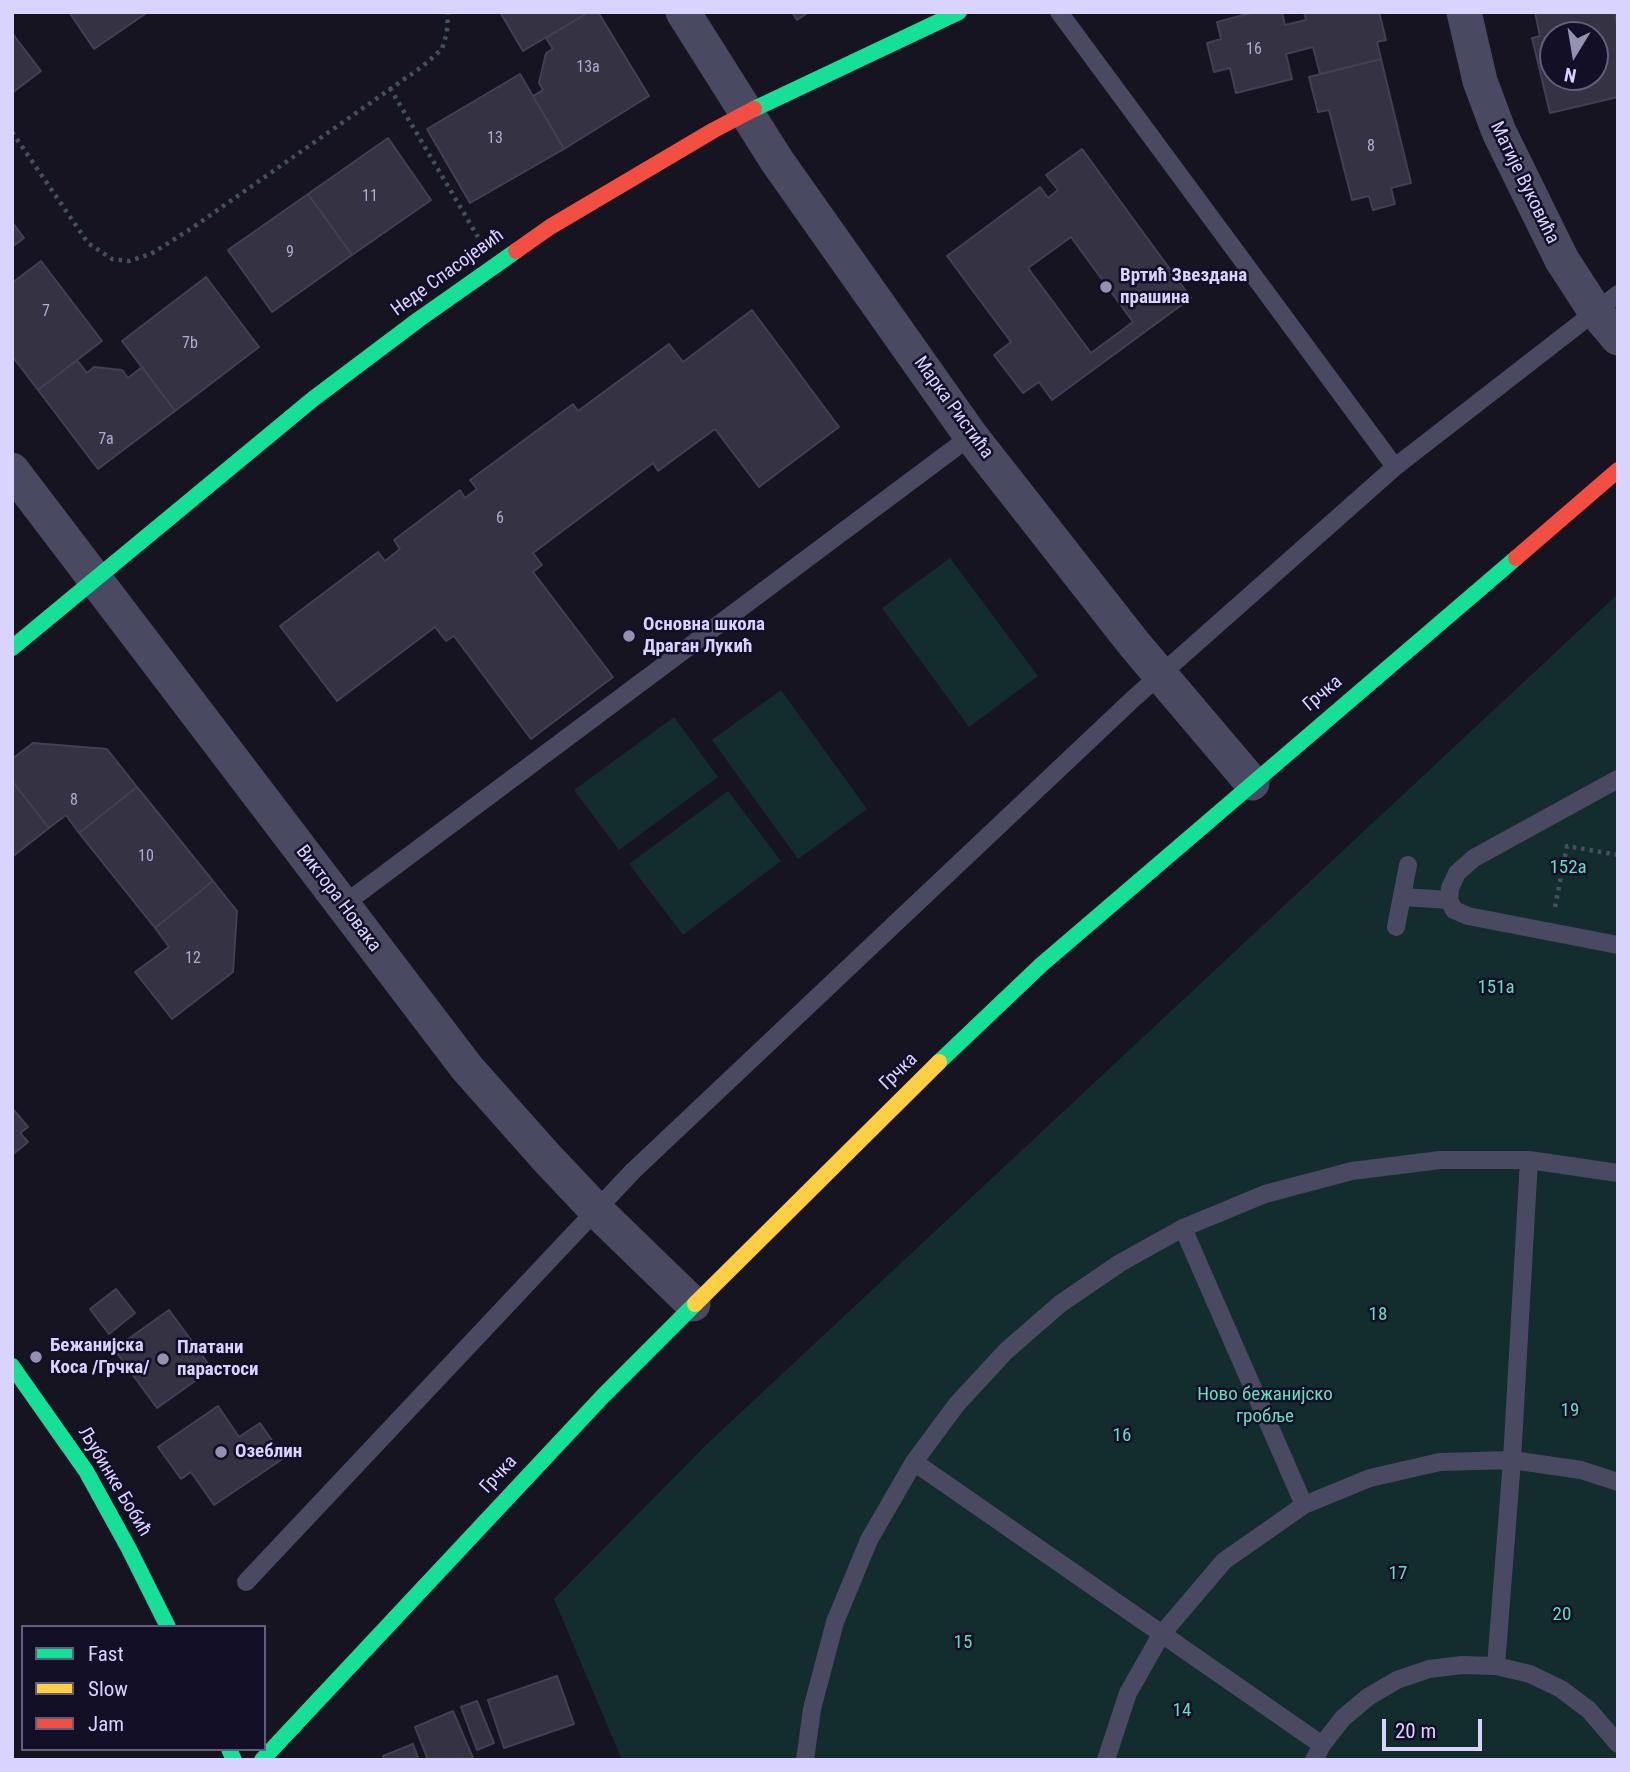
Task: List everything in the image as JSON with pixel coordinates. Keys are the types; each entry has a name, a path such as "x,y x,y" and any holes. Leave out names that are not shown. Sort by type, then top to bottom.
{"street":[{"name":"Марка Ристића","path":"683,12 745,114 971,436 1160,676 1252,783"},
{"name":"Неде Спасојевић","path":"12,648 313,399 550,227 655,163 745,114 959,12"},
{"name":"Матије Вуковића","path":"1464,12 1480,81 1499,132 1562,260 1606,302 1618,338"},
{"name":"Виктора Новака","path":"12,470 467,1069 596,1210 693,1304"},
{"name":"Грчка","path":"262,1760 521,1482 693,1304 908,1091 1041,965 1618,470"},
{"name":"Љубинке Бобић","path":"12,1366 86,1471 167,1625"}],"lane":[{"path":"1059,12 1395,467"},
{"path":"246,1583 634,1171 1160,676 1395,467 1606,302"},
{"path":"343,905 971,436"},
{"path":"1618,779 1474,858 1457,873 1450,888 1449,900 1454,910 1468,916 1618,945"},
{"path":"1396,927 1408,865"},
{"path":"1402,897 1449,900"},
{"path":"805,1760 811,1709 835,1622 869,1540 914,1462 957,1404 1006,1351 1060,1304 1120,1263 1183,1228 1265,1194 1352,1171 1440,1160 1529,1160 1618,1173"},
{"path":"1496,1666 1512,1460 1529,1160"},
{"path":"1183,1228 1304,1506"},
{"path":"1106,1760 1128,1693 1161,1635 1224,1561 1304,1506 1370,1478 1440,1462 1512,1460 1581,1470 1618,1482"},
{"path":"914,1462 1161,1635 1318,1752 1343,1718 1368,1697 1397,1680 1440,1667 1462,1665 1496,1666 1530,1674 1561,1689 1589,1710 1618,1744"}],"path":[{"path":"12,132 88,243 111,259 129,261 151,254 192,228 423,66 442,48 447,32 447,12"},
{"path":"390,88 495,265"},
{"path":"1550,932 1567,846 1618,855"}],"green space":[{"path":"950,558 1038,676 969,727 882,608"},
{"name":"Ново бежанијско гробље","path":"1618,594 1618,1760 622,1760 554,1599 707,1444"},
{"path":"781,690 867,809 798,859 712,740"},
{"path":"674,717 718,777 619,850 574,790"},
{"path":"728,791 781,861 683,935 629,864"}],"building":[{"path":"69,12 148,12 94,49"},
{"path":"500,12 589,12 523,51"},
{"path":"589,12 598,12 649,96 564,149 533,96 543,90 539,83 546,53 553,49 546,38"},
{"path":"792,12 809,12 797,20"},
{"path":"1255,12 1282,12 1285,25 1306,20 1304,12 1379,12 1386,40 1377,42 1381,59 1320,74 1313,47 1286,54 1292,79 1236,93 1230,68 1214,72 1207,43 1221,39 1217,22"},
{"path":"1535,12 1614,12 1618,28 1618,97 1550,113 1545,91 1609,91 1609,21 1539,21 1539,31"},
{"path":"12,33 41,71 12,93"},
{"path":"1539,36 1539,67 1532,38"},
{"path":"1381,59 1411,183 1391,188 1395,204 1373,210 1369,196 1352,200 1329,110 1318,112 1309,77"},
{"path":"520,74 564,149 470,203 427,129"},
{"path":"388,138 431,200 352,255 308,194"},
{"path":"1082,149 1191,298 1052,400 1039,382 1023,393 994,355 1011,342 947,256 1040,187 1048,198 1058,190 1046,175","holes":["1071,237 1133,322 1091,353 1028,268"]},
{"path":"308,194 352,255 272,312 228,250"},
{"path":"12,222 24,238 12,247"},
{"path":"41,261 102,341 38,390 12,356 12,283"},
{"path":"206,277 259,347 175,411 122,341"},
{"path":"752,310 839,427 759,487 715,429 658,471 653,463 533,553 542,565 533,572 613,677 531,739 454,636 446,641 435,627 337,701 280,626 378,552 385,561 400,549 394,540 460,490 465,498 477,489 470,480 573,404 578,411 669,344 683,362"},
{"path":"77,360 87,373 94,367 122,370 128,378 142,367 175,411 98,469 38,390"},
{"path":"33,743 107,749 137,787 79,833 66,815 49,828 12,781 12,759"},
{"path":"12,781 49,828 12,857"},
{"path":"137,787 213,881 155,928 79,833"},
{"path":"213,881 237,911 233,972 172,1019 135,972 169,947 155,928"},
{"path":"12,1108 28,1127 20,1133 28,1142 12,1155"},
{"path":"116,1289 135,1313 109,1334 90,1309"},
{"name":"Платани парастоси","path":"169,1310 212,1369 157,1408 114,1349"},
{"name":"Озеблин","path":"218,1406 239,1437 260,1423 284,1458 214,1505 191,1472 181,1479 158,1447"},
{"path":"557,1676 574,1724 504,1748 488,1700"},
{"path":"477,1701 494,1743 477,1750 461,1707"},
{"path":"453,1711 473,1758 428,1760 415,1727"},
{"path":"413,1744 419,1760 384,1760 383,1756"}],"traffic: fast":[{"path":"754,109 959,12"},
{"path":"12,648 313,399 516,251"},
{"path":"939,1062 1041,965 1516,558"},
{"path":"262,1760 603,1396 695,1304"},
{"path":"12,1366 86,1471 167,1625"},
{"path":"230,1751 234,1760"}],"traffic: slow":[{"path":"695,1304 939,1062"}],"traffic: jam":[{"path":"516,251 550,227 754,109"},
{"path":"1516,558 1618,470"}],"place":[{"name":"Вртић Звездана прашина","path":"1106,287"},
{"name":"Основна школа Драган Лукић","path":"629,636"},
{"name":"Бежанијска Коса /Грчка/","path":"36,1357"},
{"name":"Платани парастоси","path":"163,1359"},
{"name":"Озеблин","path":"221,1452"}],"park label":[{"name":"152a","path":"1568,868"},
{"name":"151a","path":"1496,988"},
{"name":"18","path":"1378,1315"},
{"name":"19","path":"1570,1411"},
{"name":"16","path":"1122,1436"},
{"name":"17","path":"1398,1574"},
{"name":"20","path":"1562,1615"},
{"name":"15","path":"963,1643"},
{"name":"14","path":"1182,1711"}]}
